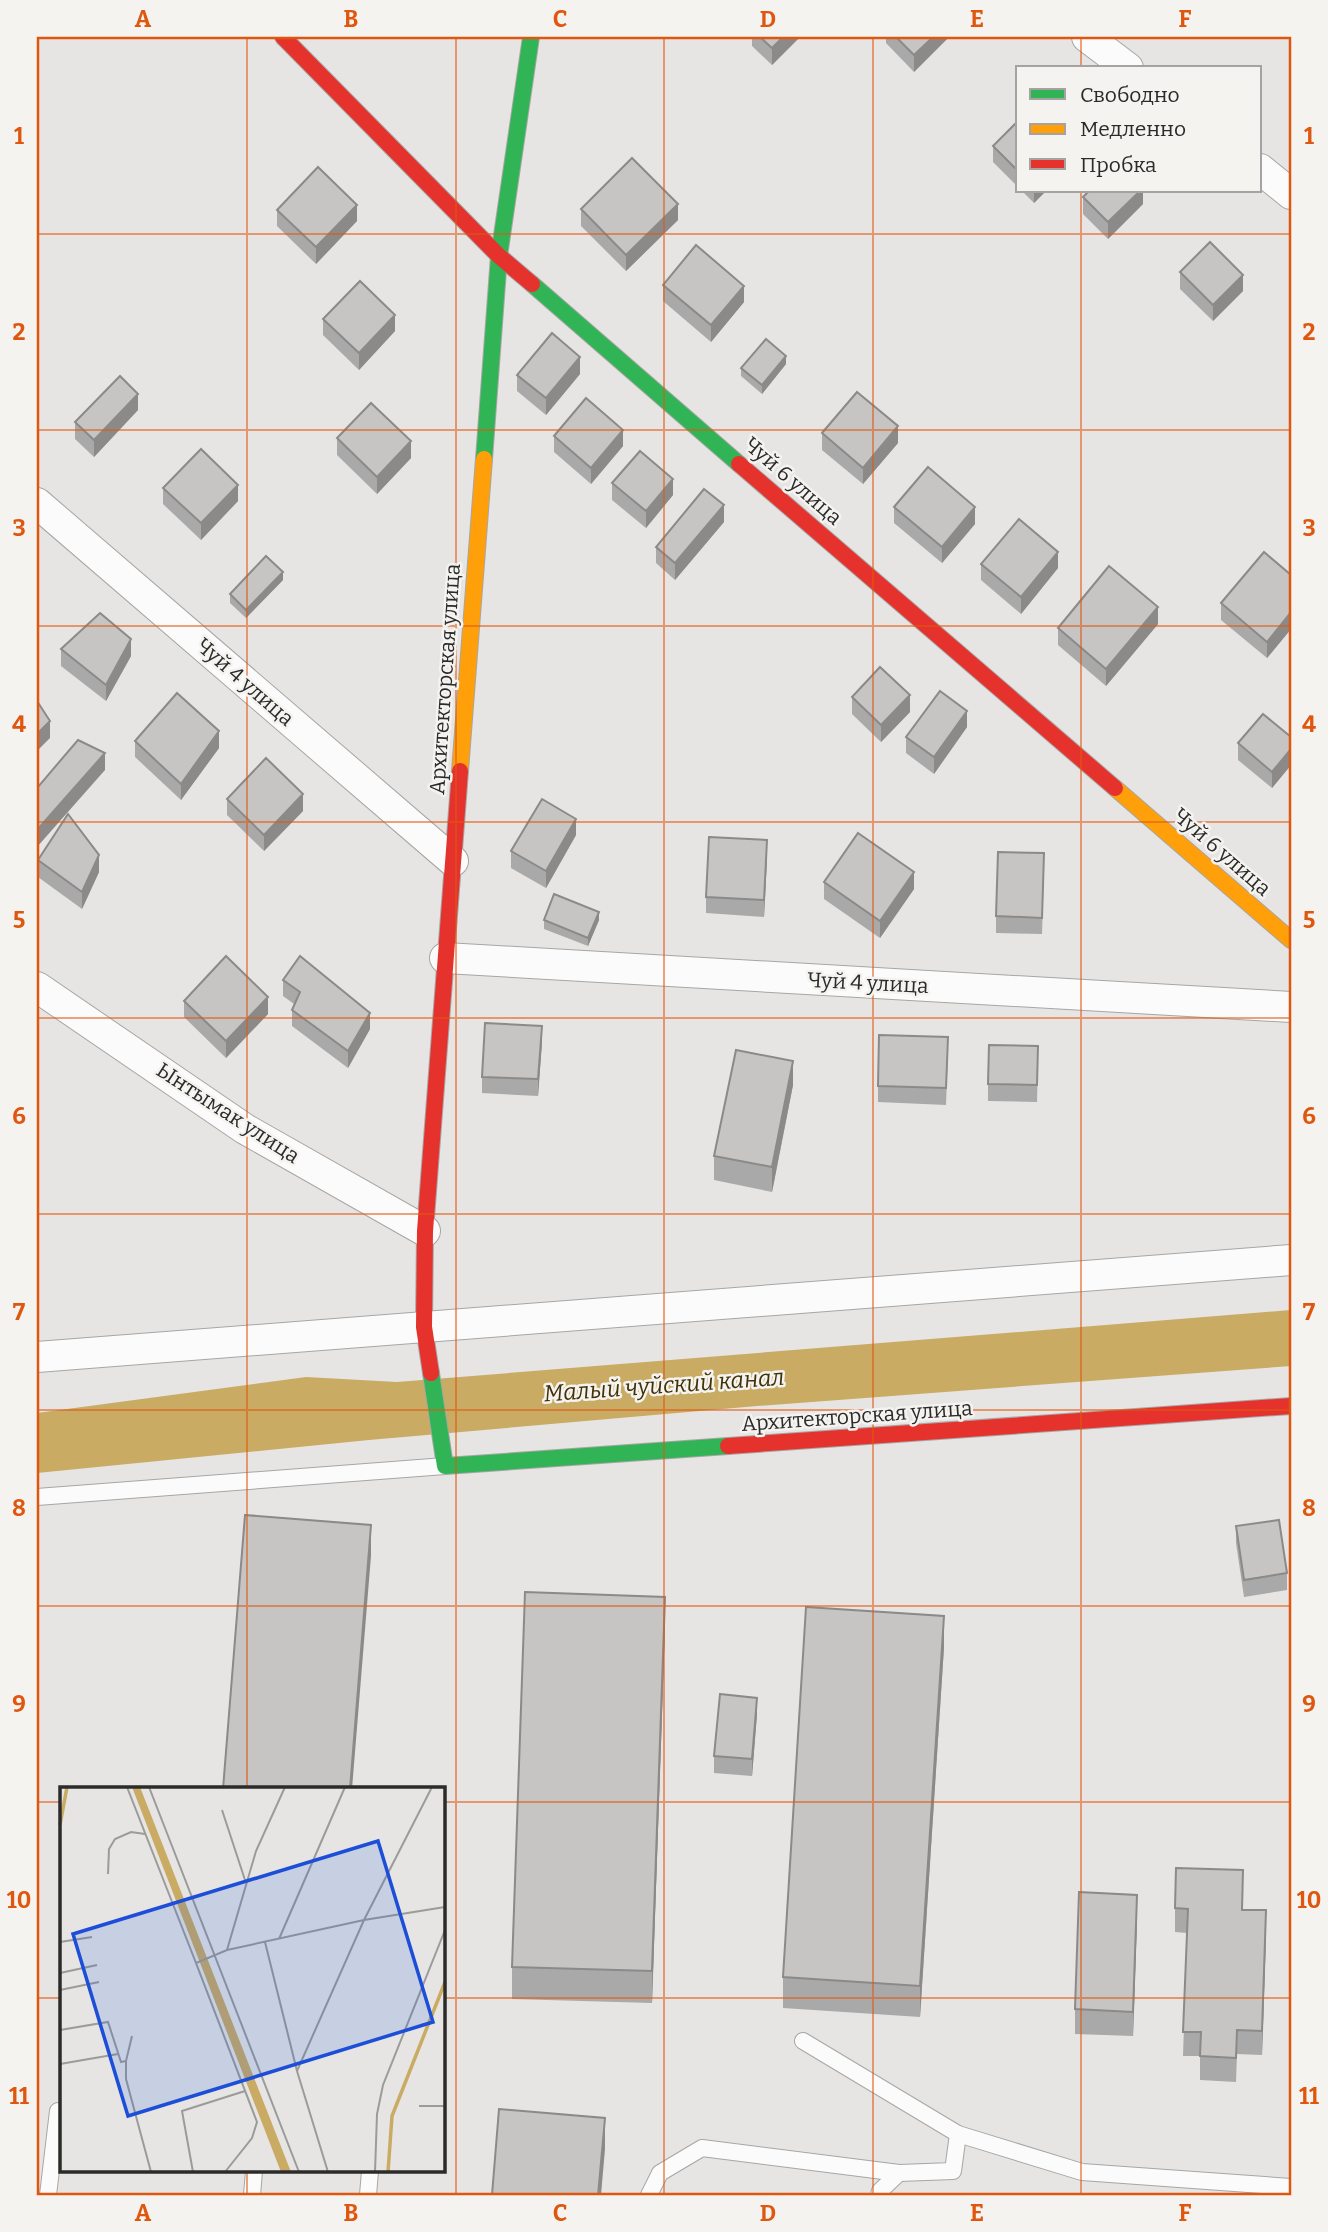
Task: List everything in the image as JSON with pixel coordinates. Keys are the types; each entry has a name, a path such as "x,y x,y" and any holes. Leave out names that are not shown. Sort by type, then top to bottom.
{"street":[{"name":"Чуй 6 улица","path":"283,37 499,256 1291,940"},
{"name":"Архитекторская улица","path":"531,37 499,256 425,1231 424,1327 444,1466 1291,1406"},
{"path":"1087,37 1125,66"},
{"path":"1262,171 1291,194"},
{"name":"Чуй 4 улица","path":"37,503 453,861"},
{"name":"Чуй 4 улица","path":"445,958 1291,1007"},
{"name":"Ынтымак улица","path":"37,986 245,1129 425,1231"},
{"path":"37,1357 1291,1260"}],"lane":[{"path":"37,1497 444,1466"},
{"path":"803,2041 958,2134 1082,2172 1291,2187"},
{"path":"48,2195 58,2111"},
{"path":"649,2195 660,2172 702,2148 900,2173 953,2171 958,2134"},
{"path":"252,2195 254,2172"},
{"path":"368,2195 370,2172"},
{"path":"879,2195 880,2190 900,2173"}],"water":[{"name":"Малый чуйский канал","path":"1291,1310 1291,1366 757,1406 37,1473 37,1413 306,1377 397,1382"}],"building":[{"path":"760,37 783,37 772,48"},
{"path":"896,37 933,37 914,55"},
{"path":"1016,123 1016,169 993,146"},
{"path":"632,158 678,204 626,255 581,209"},
{"path":"318,167 357,205 316,247 277,210"},
{"path":"1088,192 1139,192 1108,222 1083,197"},
{"path":"1210,242 1243,275 1213,305 1180,272"},
{"path":"696,245 744,286 711,325 663,285"},
{"path":"360,281 395,315 359,353 323,319"},
{"path":"552,333 580,357 546,398 517,375"},
{"path":"766,339 786,356 762,385 741,368"},
{"path":"120,376 138,394 94,440 75,422"},
{"path":"857,392 898,426 863,468 822,433"},
{"path":"586,398 623,430 591,468 554,436"},
{"path":"371,403 411,441 377,477 337,438"},
{"path":"201,449 238,485 201,523 163,488"},
{"path":"640,451 673,479 646,511 612,483"},
{"path":"928,467 975,507 942,547 894,507"},
{"path":"704,489 724,505 675,563 656,547"},
{"path":"1019,519 1058,552 1021,597 981,564"},
{"path":"1264,552 1291,575 1291,612 1267,642 1221,603"},
{"path":"266,556 283,572 246,610 230,594"},
{"path":"1109,566 1158,607 1106,669 1058,628"},
{"path":"100,613 131,639 106,685 61,649"},
{"path":"880,667 910,695 881,725 852,697"},
{"path":"940,691 967,711 934,757 906,737"},
{"path":"177,693 219,731 181,784 135,741"},
{"path":"37,701 50,721 37,734"},
{"path":"1263,714 1291,737 1291,749 1272,772 1238,743"},
{"path":"78,740 105,753 37,830 37,788"},
{"path":"266,758 303,794 264,835 227,799"},
{"path":"542,799 576,819 546,871 511,851"},
{"path":"68,814 99,855 82,892 38,860"},
{"path":"858,833 914,872 880,921 824,882"},
{"path":"709,837 767,840 764,900 706,897"},
{"path":"998,852 1044,853 1042,918 996,916"},
{"path":"554,894 599,912 588,938 544,920"},
{"path":"226,956 268,997 226,1041 184,1001"},
{"path":"300,956 370,1013 348,1051 292,1010 300,992 283,980"},
{"path":"485,1023 542,1026 538,1079 482,1077"},
{"path":"879,1035 948,1037 946,1088 878,1086"},
{"path":"989,1045 1038,1046 1037,1085 988,1084"},
{"path":"736,1050 793,1061 772,1167 714,1156"},
{"path":"245,1515 371,1525 350,1787 223,1787"},
{"path":"1279,1520 1287,1573 1244,1580 1236,1526"},
{"path":"525,1592 665,1597 652,1971 512,1967"},
{"path":"806,1607 944,1616 920,1986 783,1977"},
{"path":"720,1694 757,1698 752,1759 714,1756"},
{"path":"1176,1868 1243,1870 1242,1910 1266,1910 1262,2031 1237,2030 1236,2058 1200,2056 1201,2032 1183,2032 1188,1909 1175,1908"},
{"path":"1079,1892 1137,1895 1133,2012 1075,2009"},
{"path":"499,2109 605,2118 598,2195 492,2195"}],"traffic: fast":[{"path":"484,459 499,256 531,37"},
{"path":"532,284 739,464"},
{"path":"431,1373 445,1466 728,1446"}],"traffic: slow":[{"path":"460,771 484,459"},
{"path":"1115,788 1291,940"}],"traffic: jam":[{"path":"283,37 499,256 532,284"},
{"path":"739,464 1115,788"},
{"path":"431,1373 424,1327 425,1231 460,771"},
{"path":"728,1446 1291,1406"}]}
